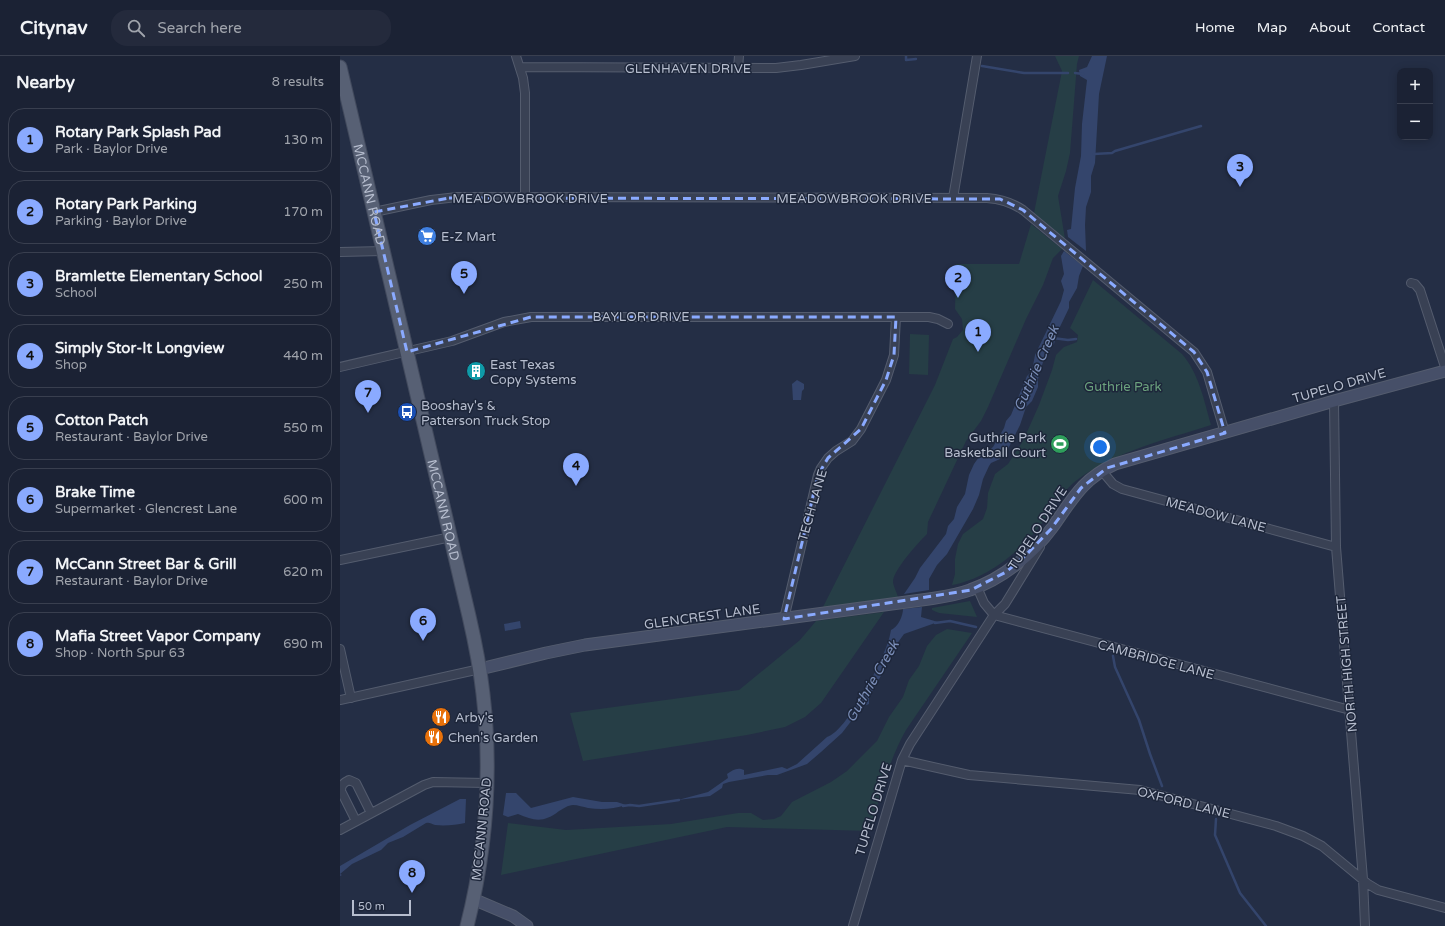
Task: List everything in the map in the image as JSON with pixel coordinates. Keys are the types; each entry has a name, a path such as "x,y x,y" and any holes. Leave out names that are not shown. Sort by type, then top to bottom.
{"main road":[{"name":"MCCANN ROAD","path":"340,67 406,352 451,537 480,669 486,727 486,783 483,834 473,899"},
{"path":"467,926 473,899"}],"street":[{"path":"516,56 520,67 525,93 525,197"},
{"path":"738,56 738,68"},
{"name":"GLENHAVEN DRIVE","path":"520,67 784,67 855,56"},
{"path":"953,198 977,56"},
{"name":"MEADOWBROOK DRIVE","path":"374,212 449,198 997,199 1008,202 1019,208 1188,346 1199,358 1207,372 1225,432"},
{"path":"340,252 383,251"},
{"path":"1411,283 1415,284 1420,290 1445,367"},
{"name":"BAYLOR DRIVE","path":"340,367 461,338 509,321 532,316 896,317 934,318 948,324"},
{"name":"TECH LANE","path":"784,619 818,475 828,458 852,440 861,429 884,384 894,355 896,317"},
{"name":"TUPELO DRIVE","path":"853,926 902,760 916,734 994,615 1005,604 1051,530 1081,488 1102,471 1115,464 1334,401 1445,371"},
{"name":"NORTH HIGH STREET","path":"1334,401 1336,547 1363,879 1364,926"},
{"name":"MEADOW LANE","path":"1102,471 1112,484 1122,489 1336,547"},
{"name":"GLENCREST LANE","path":"340,700 585,645 941,597 971,590 1000,575 1016,564 1051,530"},
{"path":"340,560 451,537"},
{"path":"977,587 984,603 994,615"},
{"name":"CAMBRIDGE LANE","path":"994,615 1350,710"},
{"path":"340,649 351,698"},
{"name":"OXFORD LANE","path":"902,760 969,775 1147,791 1276,826 1294,832 1322,846 1378,890 1445,908"},
{"path":"356,821 340,791 341,787 348,780 356,782 371,813"},
{"path":"340,830 416,789 433,782 486,783"},
{"name":"MCCANN ROAD","path":"473,899 513,916 527,926"}],"highlighted area":[{"path":"449,198 1000,199 1023,210 1194,352 1207,372 1225,433 1107,468 1081,488 1051,529 1025,556 1006,572 971,590 784,619 818,475 828,458 861,429 886,380 894,355 896,317 531,317 407,352 374,212"}],"green space":[{"path":"1055,56 1079,56 1077,64 1070,153 1058,196 1065,239 1034,213 1062,71"},
{"path":"1031,224 1062,249 1053,258 1043,285 1026,319 981,421 966,441 928,522 927,534 907,556 894,577 893,583 898,597 823,607 935,385 953,339 963,330 962,319 955,309 956,264 1019,264"},
{"name":"Guthrie Park","path":"1093,280 1182,354 1193,370 1197,379 1211,425 1141,447 1108,461 1092,470 1077,480 1066,490 1031,537 1011,555 988,571 964,582 952,585 955,574 955,559 958,544 963,534 983,519 987,508 988,493 995,474 1008,464 1023,441 1039,405 1056,355 1064,347 1077,342 1078,335 1070,328"},
{"path":"910,334 929,335 928,375 909,374"},
{"path":"970,601 977,617 939,613 932,610 932,608"},
{"path":"884,612 821,703 805,717 785,727 747,735 583,761 570,713 739,690 800,640 816,621"},
{"path":"947,629 972,633 906,730 894,754 870,831 727,827 501,875 508,823 566,830 671,824 738,813 751,813 763,820 774,819 781,816 792,802 831,782 847,771 877,741 889,717 903,697 909,680 919,666 927,646 936,635"}],"water":[{"path":"1092,56 1107,56 1099,94 1095,163 1091,176 1091,192 1086,207 1086,251 1068,237 1067,230 1071,229 1075,188 1081,156 1082,124 1087,80 1080,76 1079,70 1087,67"},
{"path":"1064,251 1083,266 1079,276 1077,288 1069,302 1069,308 1057,333 1054,344 1047,353 1043,362 1038,379 1038,387 1032,401 1026,407 1020,425 1008,449 1000,459 991,463 989,466 973,509 947,554 937,565 929,579 929,590 904,594 920,568 946,534 948,526 954,519 957,507 965,494 969,475 974,464 979,457 993,447 1004,428 1006,421 1011,415 1027,376 1032,371 1035,355 1061,301 1064,290 1061,281 1064,274 1061,256"},
{"path":"797,380 804,384 804,389 802,391 801,400 793,400 792,384"},
{"path":"922,607 921,617 938,622 904,634 886,659 883,672 869,697 869,704 862,707 842,733 807,764 777,775 768,775 729,782 723,784 722,788 710,796 678,800 708,792 728,778 727,774 735,769 744,770 744,775 782,767 787,769 797,764 827,737 835,732 853,711 877,667 888,643 891,630 894,629 900,621 903,609"},
{"path":"520,621 521,628 505,631 504,624"},
{"path":"506,793 516,793 531,808 573,797 602,802 617,802 626,805 603,809 571,805 549,818 539,820 518,814 508,817 503,815"},
{"path":"460,799 466,799 465,823 454,825 435,825 426,823 403,837 388,843 381,850 352,864 340,874 340,866 410,825"}],"waterway":[{"path":"906,56 906,60 916,59"},
{"path":"982,66 1024,73 1068,73"},
{"path":"1075,73 1083,74"},
{"path":"1094,154 1112,153 1201,126"},
{"path":"1053,338 1068,340 1076,339"},
{"path":"935,623 950,621 976,627"},
{"path":"1113,656 1115,667 1139,720 1162,786"},
{"name":"Guthrie Creek","path":"623,806 639,806 679,800"},
{"path":"1216,819 1215,835 1240,893 1266,926"}],"place":[{"name":"Bramlette Elementary School","path":"1240,187"},
{"name":"E-Z Mart","path":"427,236"},
{"name":"Cotton Patch","path":"464,294"},
{"name":"Rotary Park Parking","path":"958,298"},
{"name":"Rotary Park Splash Pad","path":"978,352"},
{"name":"East Texas Copy Systems","path":"476,371"},
{"name":"Booshay's & Patterson Truck Stop","path":"407,412"},
{"name":"McCann Street Bar & Grill","path":"368,413"},
{"name":"Guthrie Park Basketball Court","path":"1060,444"},
{"name":"Simply Stor-It Longview","path":"576,486"},
{"name":"Brake Time","path":"423,641"},
{"name":"Arby's","path":"441,717"},
{"name":"Chen's Garden","path":"434,737"},
{"name":"Mafia Street Vapor Company","path":"412,893"}]}
